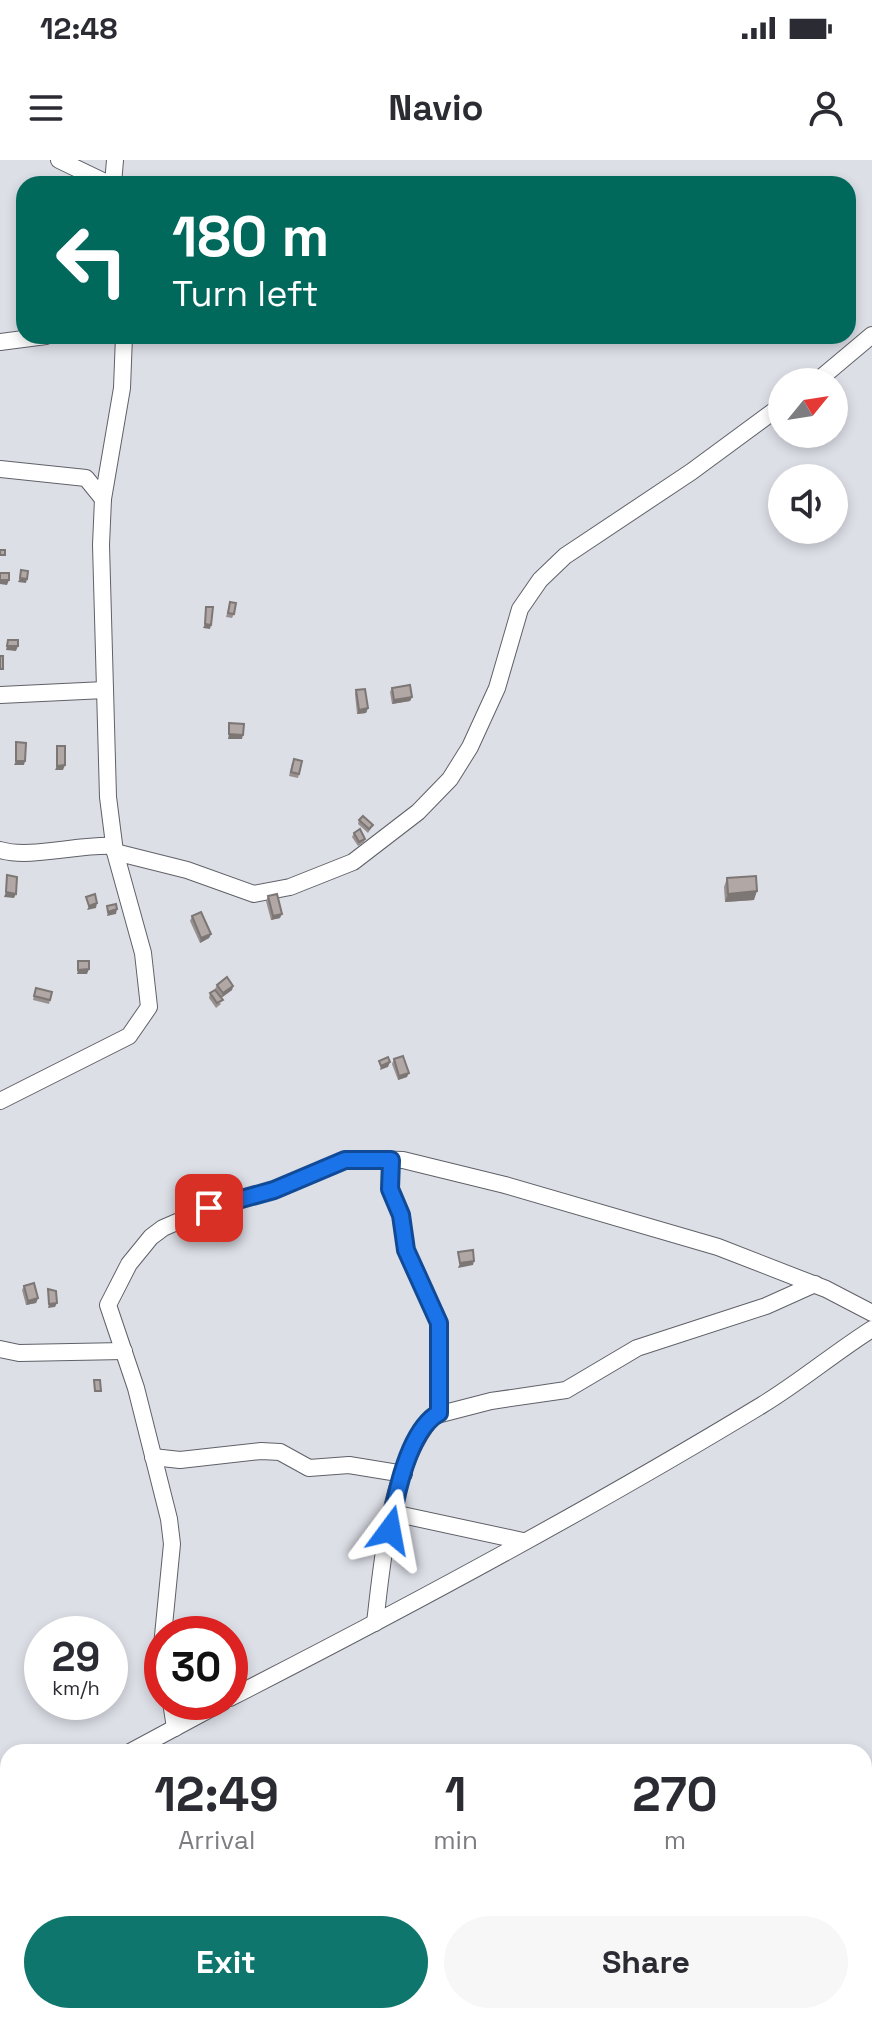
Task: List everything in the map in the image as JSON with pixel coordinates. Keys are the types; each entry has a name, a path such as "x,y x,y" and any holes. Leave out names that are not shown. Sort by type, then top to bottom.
{"street":[{"path":"59,160 94,176"},
{"path":"833,368 872,335"},
{"path":"0,1101 129,1036 149,1007 143,953 114,849 108,797 103,499 122,388 124,344"},
{"path":"0,850 23,853 66,846 114,849 254,894 290,887 353,862 418,812 450,779 470,747 497,688 520,609 540,580 565,556 691,472 768,415"},
{"path":"0,469 86,478 103,499"},
{"path":"0,695 105,690"},
{"path":"165,1616 172,1544 166,1500 124,1351 109,1316 109,1297 151,1237 185,1217 274,1190 345,1160 391,1160 505,1185 718,1247 815,1284 872,1313"},
{"path":"391,1160 390,1189 401,1215 406,1250 439,1323 439,1413"},
{"path":"375,1623 393,1513 404,1474 422,1430 439,1413 566,1390 637,1348 766,1306 815,1284"},
{"path":"248,1689 375,1623 766,1403 872,1329"},
{"path":"0,1349 19,1353 124,1351"},
{"path":"153,1457 180,1460 261,1451 280,1452 309,1468 349,1465 404,1474"},
{"path":"393,1513 523,1541"},
{"path":"174,1720 175,1728"},
{"path":"145,1744 190,1720"}],"building":[{"path":"21,570 28,571 27,579 20,578"},
{"path":"0,573 9,573 9,580 0,580"},
{"path":"230,602 236,603 234,614 228,613"},
{"path":"206,607 213,607 211,625 205,624"},
{"path":"8,640 18,640 18,646 7,646"},
{"path":"410,685 412,697 394,700 392,688"},
{"path":"365,689 368,708 359,710 356,690"},
{"path":"229,723 244,724 243,735 229,734"},
{"path":"16,742 26,743 25,761 16,761"},
{"path":"57,746 65,746 65,765 57,766"},
{"path":"294,759 302,761 299,774 291,772"},
{"path":"363,816 373,825 369,829 359,820"},
{"path":"360,829 365,839 359,842 354,833"},
{"path":"7,875 17,877 16,894 6,892"},
{"path":"756,876 757,891 728,894 727,878"},
{"path":"95,894 97,903 89,906 86,897"},
{"path":"277,894 282,914 273,916 268,896"},
{"path":"116,904 117,909 108,912 107,906"},
{"path":"201,912 211,934 201,938 192,916"},
{"path":"78,961 89,961 89,969 78,970"},
{"path":"227,977 233,986 223,993 217,985"},
{"path":"36,988 52,992 50,1000 34,996"},
{"path":"215,990 223,1000 217,1003 210,993"},
{"path":"403,1056 409,1073 399,1076 394,1059"},
{"path":"388,1057 390,1062 381,1066 379,1061"},
{"path":"473,1250 474,1261 460,1263 458,1252"},
{"path":"34,1283 38,1298 28,1301 24,1286"},
{"path":"48,1289 56,1291 57,1303 49,1304"},
{"path":"94,1380 100,1380 101,1391 95,1391"}],"route":[{"path":"209,1208 274,1190 345,1160 391,1160 390,1189 401,1215 406,1250 415,1275 439,1323 441,1356 439,1413 422,1430 411,1449 390,1530"}]}
